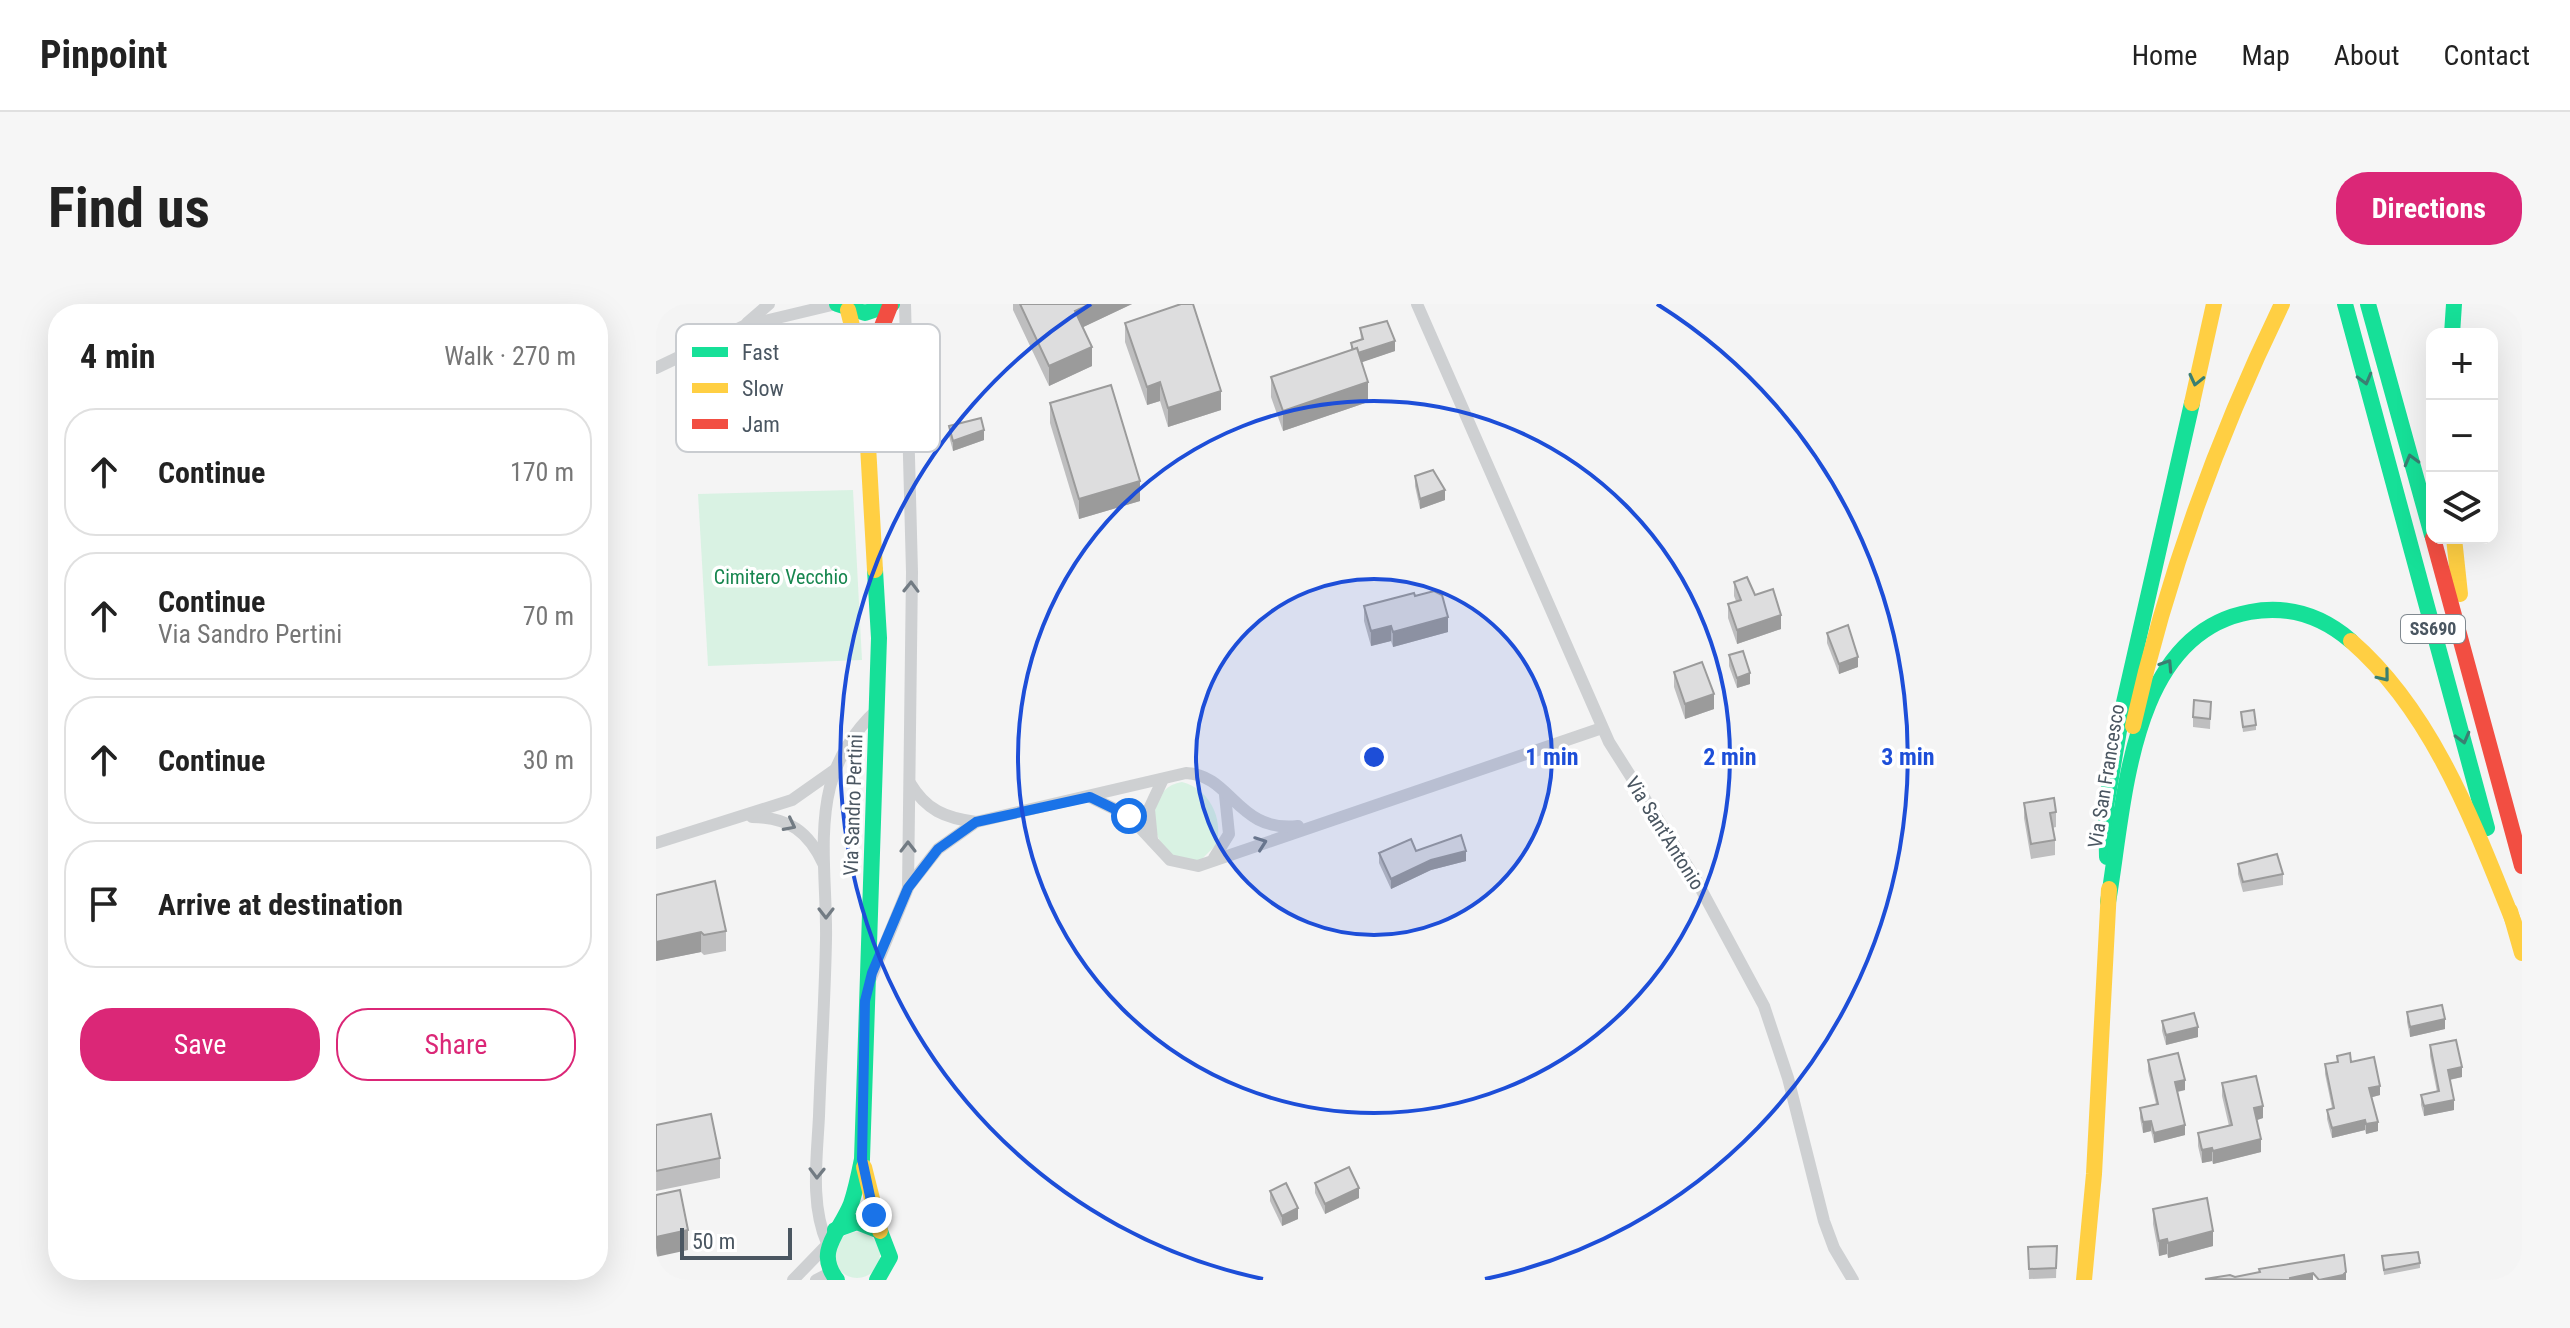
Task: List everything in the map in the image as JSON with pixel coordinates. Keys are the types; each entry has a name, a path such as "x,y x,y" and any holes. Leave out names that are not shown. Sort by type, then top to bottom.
{"main road":[{"path":"2108,902 2106,807 2123,707 2214,304"},
{"name":"Via San Francesco","path":"2084,1280 2094,1174 2108,902 2116,818 2128,746 2166,581 2213,451 2282,304"},
{"name":"SS690","path":"2345,304 2522,953"},
{"name":"SS690","path":"2368,304 2426,514"},
{"path":"2452,328 2454,304"},
{"path":"840,306 865,313 896,305"},
{"name":"Via Sandro Pertini","path":"887,324 896,305"},
{"name":"Via Sandro Pertini","path":"829,1240 854,1196 862,1159 879,638 868,452"},
{"name":"SS690","path":"2434,544 2522,866"},
{"path":"2455,544 2473,683"},
{"path":"2108,902 2142,731 2153,693 2166,665 2184,642 2212,622 2252,611 2283,609 2309,614 2342,634 2374,664 2407,705 2453,777 2514,923"},
{"path":"862,1159 880,1231 889,1247 890,1257 877,1280"},
{"path":"828,1278 825,1262 829,1240 857,1222 880,1231"}],"street":[{"path":"746,324 769,304"},
{"name":"Via Sant'Antonio","path":"1417,304 1602,728 1627,773 1695,878 1764,1006 1788,1078 1824,1221 1834,1248 1853,1280"},
{"path":"754,324 840,306"},
{"path":"656,368 676,358"},
{"path":"905,452 912,572 908,888"},
{"path":"793,1280 829,1240 818,1216 816,1176 826,813 836,769 861,726 877,710"},
{"path":"1090,797 1129,816 1153,844 1176,863 1205,864 1317,823 1602,728"},
{"path":"656,843 797,797 836,769"},
{"path":"865,1001 872,973 908,888 938,849 976,822 1163,779 1198,774 1212,780 1225,795 1255,818 1271,825 1289,827 1317,823"},
{"path":"1153,844 1149,809 1163,779"},
{"path":"909,782 930,808 945,816 976,822"},
{"path":"1205,864 1221,851 1227,840 1230,824 1225,795"},
{"path":"733,819 771,818 792,824 808,839 826,869"}],"green space":[{"name":"Cimitero Vecchio","path":"853,490 862,660 708,666 698,494"},
{"path":"1182,782 1200,791 1216,814 1217,844 1200,861 1177,860 1163,846 1155,828 1159,798 1172,785"},
{"path":"857,1232 873,1239 880,1255 873,1271 857,1278 841,1271 834,1255 841,1239"}],"building":[{"path":"1020,304 1090,304 1075,311 1092,347 1049,366"},
{"path":"1181,304 1193,304 1221,391 1168,408 1160,382 1147,387 1125,323"},
{"path":"1387,321 1395,341 1358,353 1357,348 1353,350 1351,343 1363,339 1360,328"},
{"path":"1357,348 1368,382 1283,411 1271,377"},
{"path":"1111,385 1140,481 1079,499 1050,403"},
{"path":"981,418 984,430 953,441 949,426"},
{"path":"1433,470 1445,490 1420,499 1415,476"},
{"path":"1747,577 1755,595 1773,589 1781,615 1737,630 1728,604 1741,600 1734,582"},
{"path":"1434,591 1442,595 1448,617 1393,632 1391,626 1371,631 1364,606"},
{"path":"1848,625 1858,657 1839,664 1827,633"},
{"path":"1743,651 1750,673 1737,678 1729,655"},
{"path":"1702,662 1714,694 1685,704 1674,672"},
{"path":"2194,700 2211,702 2210,719 2193,717"},
{"path":"2254,710 2256,725 2243,727 2241,712"},
{"path":"2054,798 2056,812 2050,813 2055,840 2031,844 2024,803"},
{"path":"1461,835 1466,851 1431,860 1391,879 1379,853 1411,839 1416,851"},
{"path":"2277,854 2283,874 2243,882 2238,864"},
{"path":"715,881 726,931 704,935 701,932 656,942 656,895"},
{"path":"2442,1005 2445,1019 2410,1027 2407,1012"},
{"path":"2194,1013 2198,1027 2166,1035 2162,1021"},
{"path":"2456,1040 2462,1067 2448,1070 2454,1100 2424,1106 2421,1095 2439,1091 2430,1045"},
{"path":"2178,1053 2185,1080 2175,1082 2185,1125 2154,1133 2151,1121 2143,1122 2140,1108 2158,1104 2148,1060"},
{"path":"2350,1053 2351,1062 2374,1057 2380,1086 2369,1088 2378,1122 2366,1124 2365,1120 2332,1128 2327,1110 2334,1108 2325,1064 2338,1062 2337,1056"},
{"path":"2256,1076 2263,1106 2254,1108 2261,1139 2213,1151 2212,1148 2202,1150 2198,1133 2232,1125 2222,1083"},
{"path":"711,1114 720,1158 656,1171 656,1125"},
{"path":"1349,1167 1359,1188 1325,1204 1315,1183"},
{"path":"1286,1183 1298,1208 1282,1216 1270,1191"},
{"path":"680,1190 688,1230 656,1237 656,1195"},
{"path":"2207,1198 2213,1231 2168,1243 2167,1239 2159,1241 2153,1209"},
{"path":"2057,1246 2056,1268 2029,1269 2028,1247"},
{"path":"2418,1252 2420,1263 2384,1270 2382,1256"},
{"path":"2344,1255 2346,1272 2343,1275 2319,1280 2313,1273 2290,1280 2205,1279 2235,1277 2260,1272 2259,1269"}],"traffic: fast":[{"path":"837,304 865,313 892,304"},
{"path":"2345,304 2487,828"},
{"path":"2368,304 2426,513"},
{"path":"2452,328 2454,304"},
{"path":"2107,857 2106,807 2123,707 2192,403"},
{"path":"837,1280 831,1270 828,1251 851,1204 862,1159 879,638 875,570"},
{"path":"2108,902 2128,773 2140,729 2156,688 2179,653 2210,627 2264,610 2304,614 2328,625 2351,641"},
{"path":"835,1230 857,1222 880,1231 890,1257 877,1280"}],"traffic: slow":[{"path":"2192,403 2214,304"},
{"path":"2133,726 2161,617 2195,510 2236,406 2282,304"},
{"path":"848,310 852,324"},
{"path":"868,452 875,570"},
{"path":"2455,544 2460,594"},
{"path":"2351,641 2380,669 2428,735 2466,809 2514,923"},
{"path":"2084,1280 2094,1174 2109,889"},
{"path":"2510,911 2522,953"},
{"path":"864,1167 880,1231"}],"traffic: jam":[{"path":"883,324 890,306"},
{"path":"2435,544 2522,866"}],"route":[{"path":"874,1215 862,1159 865,1001 872,973 904,904 908,888 932,854 949,838 976,822 1090,797 1129,816"}]}
